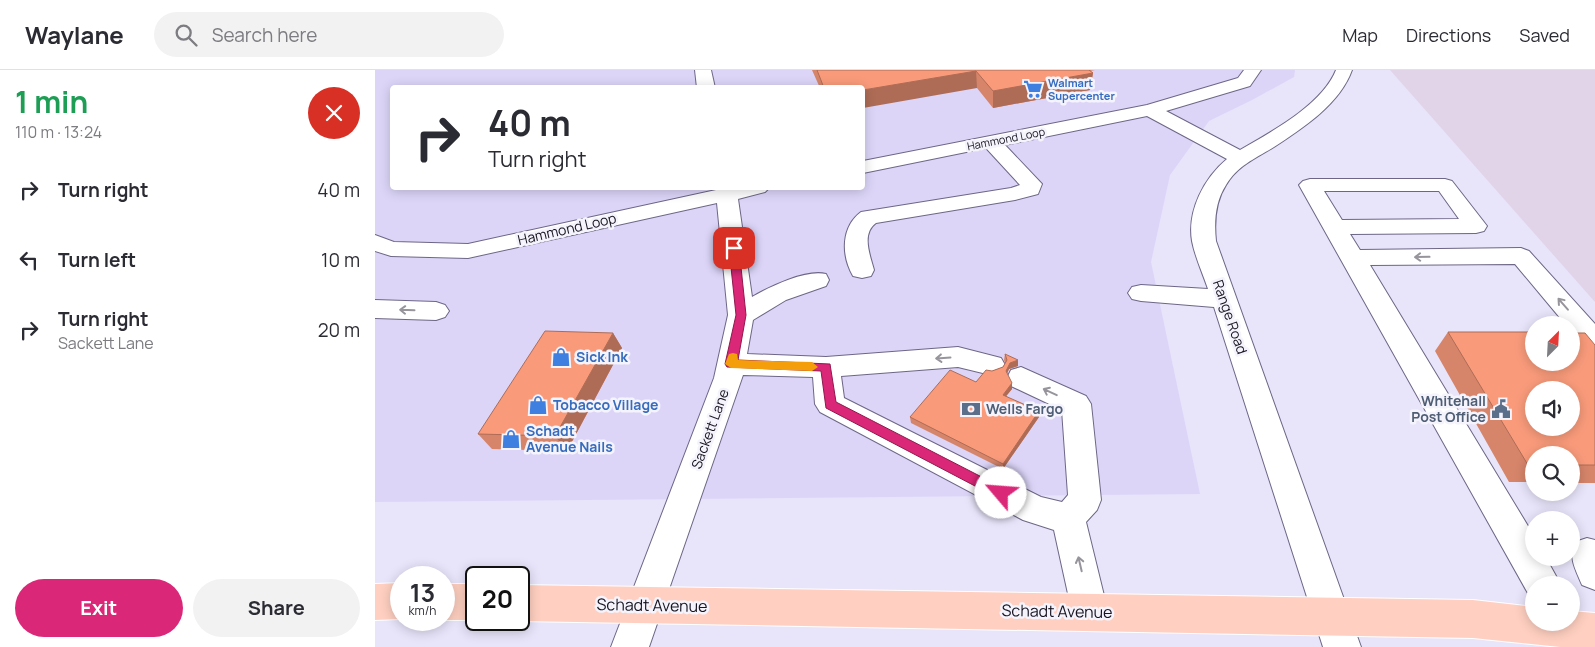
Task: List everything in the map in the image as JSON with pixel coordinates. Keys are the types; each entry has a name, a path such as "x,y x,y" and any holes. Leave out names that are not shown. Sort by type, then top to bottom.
{"main road":[{"path":"375,602 390,601"},
{"name":"Schadt Avenue","path":"530,603 1090,612 1336,631 1473,619 1577,633"}],"street":[{"path":"703,70 706,85"},
{"name":"Hammond Loop","path":"865,167 1150,110 1244,82 1253,70"},
{"name":"Range Road","path":"1336,631 1204,241 1202,222 1205,204 1214,185 1241,158 1274,138 1330,95 1339,83 1344,70"},
{"path":"1150,110 1241,158"},
{"path":"862,270 855,233 861,221 869,217 1015,194 1030,189 1031,184 991,142"},
{"path":"1335,228 1476,226 1445,185 1310,185 1335,228 1353,258 1538,576"},
{"name":"Hammond Loop","path":"375,242 391,249 468,251 727,191"},
{"name":"Sackett Lane","path":"630,647 728,378 731,364 741,315 727,191"},
{"path":"1353,258 1521,256 1595,341"},
{"path":"741,315 777,294 817,280"},
{"path":"1141,293 1224,299"},
{"path":"375,309 436,311"},
{"path":"731,364 826,367 958,357 991,364"},
{"path":"826,367 830,404 1035,510 1068,518"},
{"path":"1021,378 1076,404 1085,500 1068,518"},
{"path":"1068,518 1090,612"},
{"path":"1595,556 1587,554 1595,573"}],"shaded area":[{"path":"375,70 1295,70 1294,77 1209,121 1170,175 1151,262 1200,494 375,502"},
{"path":"1390,70 1595,70 1595,302"}],"building":[{"path":"817,70 1089,70 1093,73 993,91 976,71 865,90 865,85 823,85"},
{"path":"545,331 613,333 555,436 478,434"},
{"path":"1448,332 1525,332 1525,371 1580,371 1580,333 1585,333 1595,345 1595,465 1580,465 1580,446 1525,446 1525,460"},
{"name":"Wells Fargo","path":"1005,354 1018,360 1010,363 1006,371 1012,383 1003,395 1039,411 1003,464 910,417 950,370 976,382 986,370 992,371 1003,367 1007,360"}],"slow traffic":[{"path":"733,357 731,364 812,367"}],"place":[{"name":"Walmart Supercenter","path":"1033,89"},
{"name":"Sick Ink","path":"561,357"},
{"name":"Tobacco Village","path":"538,405"},
{"name":"Wells Fargo","path":"971,409"},
{"name":"Whitehall Post Office","path":"1501,409"},
{"name":"Schadt Avenue Nails","path":"511,439"}],"route":[{"path":"734,248 741,315 731,364 826,367 830,404 1001,493"}]}
